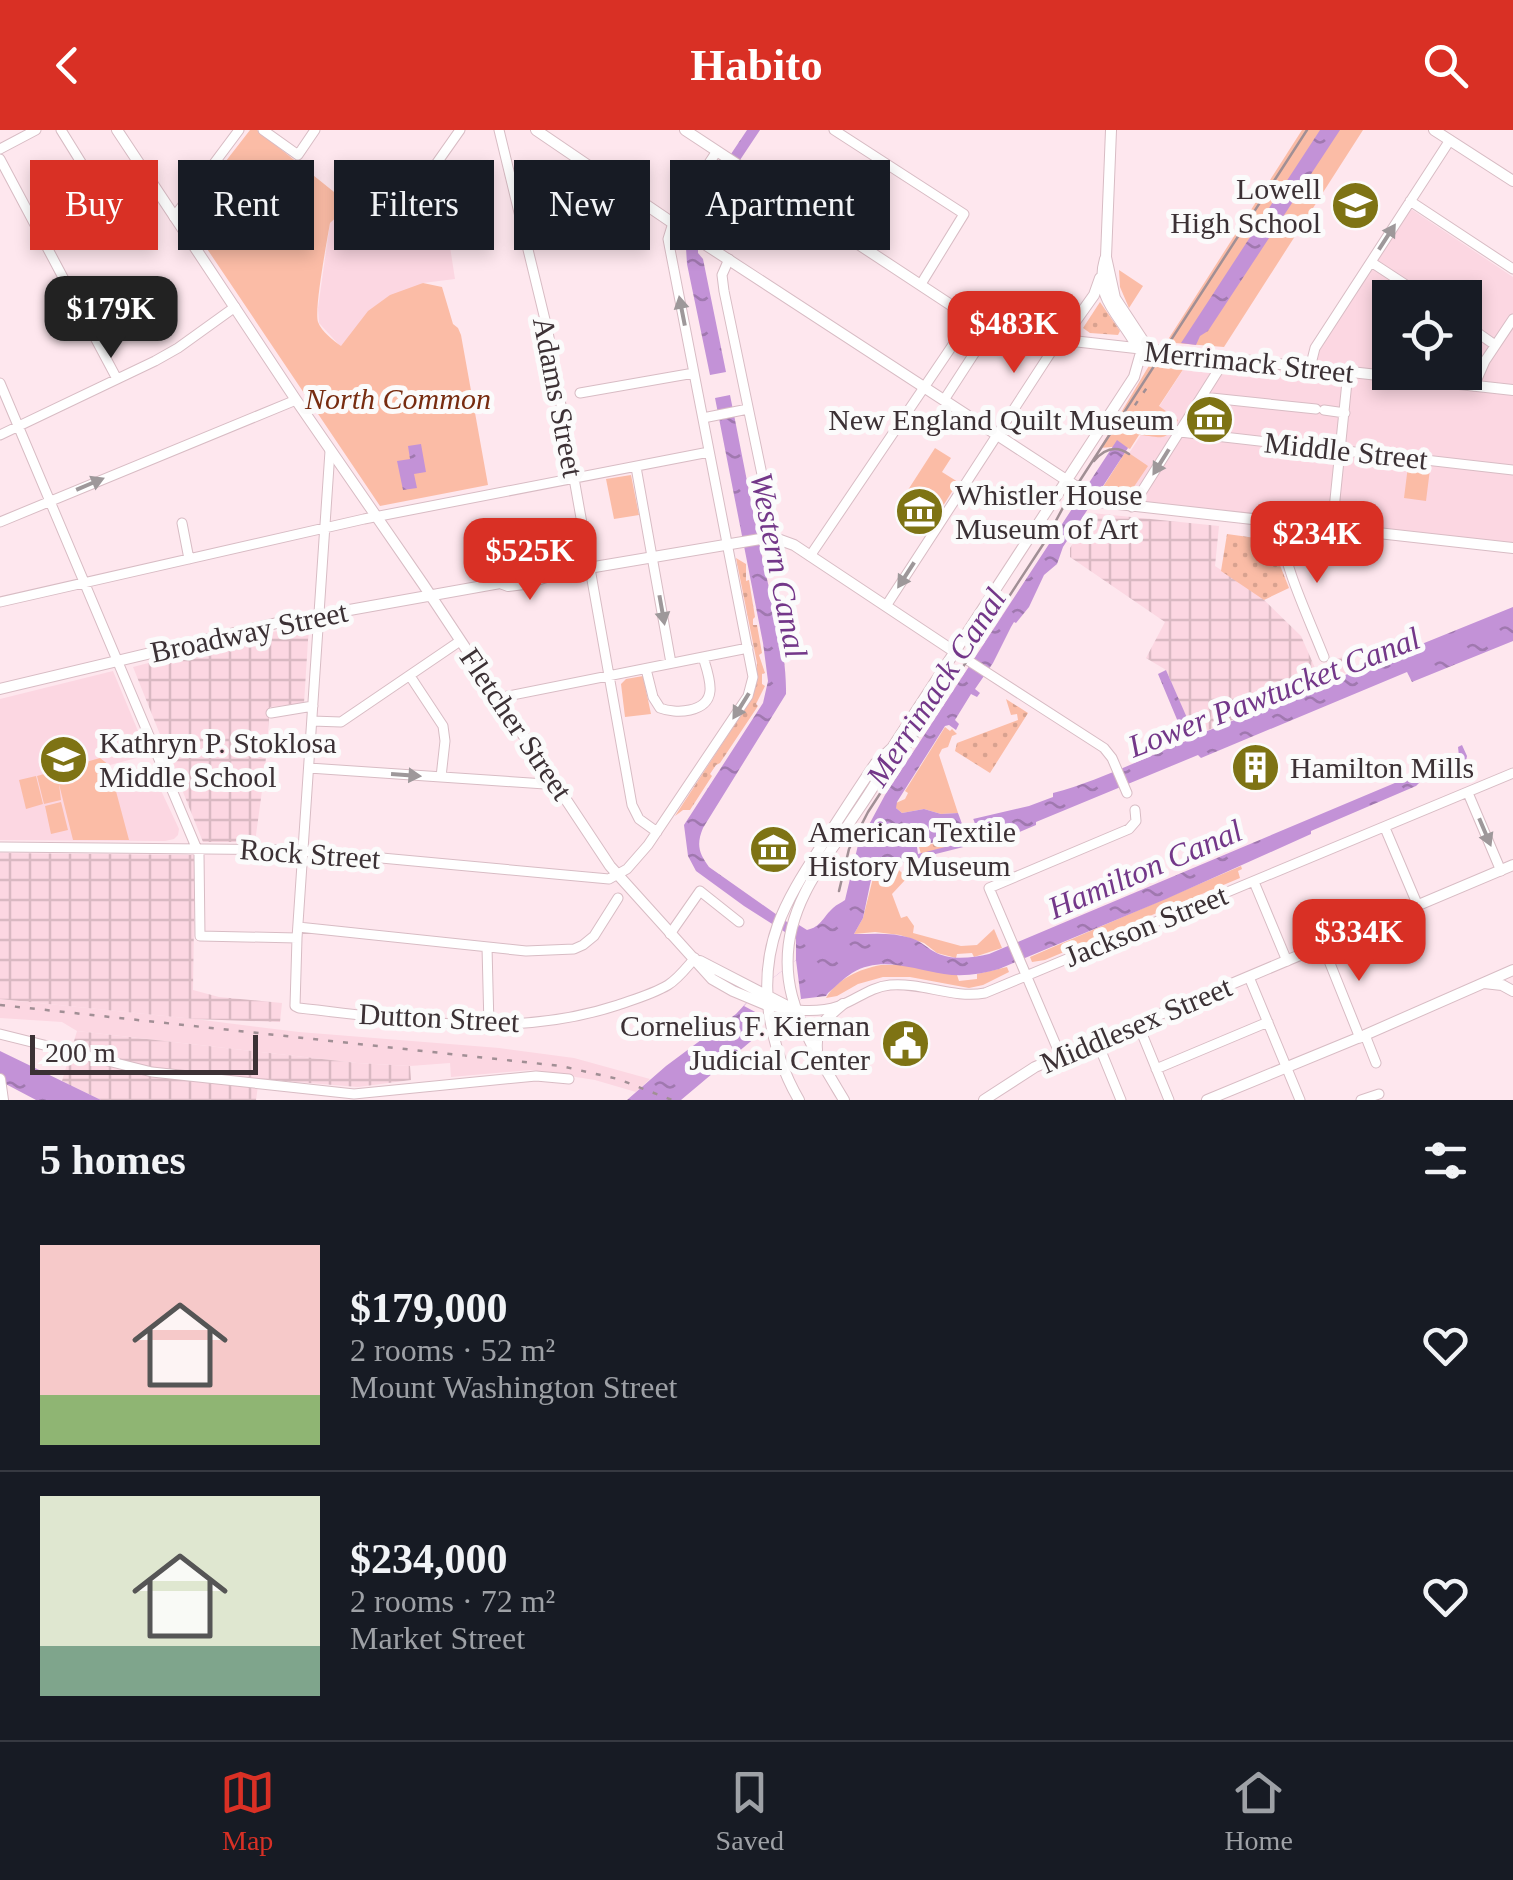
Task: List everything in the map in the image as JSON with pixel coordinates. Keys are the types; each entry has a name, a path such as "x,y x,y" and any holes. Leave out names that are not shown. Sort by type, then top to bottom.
{"main road":[{"name":"Fletcher Street","path":"117,130 137,160"},
{"path":"536,130 670,221"},
{"name":"Merrimack Street","path":"685,130 730,160"},
{"path":"1062,340 1094,296 1106,257 1111,130"},
{"path":"1434,130 1513,181"},
{"name":"Fletcher Street","path":"158,193 618,875 694,958 792,1008"},
{"path":"714,250 1105,504 1513,548"},
{"name":"Merrimack Street","path":"868,250 997,332 1372,375"},
{"path":"844,1100 792,1008 788,966 792,930 808,886 881,775 892,748 1134,377 1144,342 1115,298 1106,257"},
{"path":"1102,272 1106,299 1142,350"},
{"name":"Merrimack Street","path":"1482,387 1513,390"},
{"path":"769,537 788,542 956,652"},
{"name":"Broadway Street","path":"0,689 319,614 500,583 516,576 559,573 769,537"},
{"path":"798,1100 781,1064 762,995 778,921 798,881 875,764 892,748"},
{"name":"Middlesex Street","path":"984,1100 1019,1076 1061,1056 1513,866"},
{"path":"1207,1100 1513,970"},
{"path":"1483,983 1502,984 1513,992"},
{"path":"820,1061 818,1030 843,1004"}],"street":[{"path":"0,149 36,130"},
{"path":"61,130 79,160"},
{"path":"174,218 239,130"},
{"path":"262,130 298,155 315,130"},
{"path":"439,160 460,130"},
{"name":"Adams Street","path":"499,130 548,332 632,805 640,819 658,832"},
{"path":"834,130 964,214 920,284"},
{"path":"1310,368 1315,348 1450,140"},
{"path":"717,160 721,154"},
{"path":"0,159 117,379"},
{"path":"1410,202 1513,268"},
{"path":"618,875 658,832 748,696 753,677 732,543 669,246 670,228"},
{"path":"729,260 722,275 724,291 771,518 769,537"},
{"path":"1371,262 1398,280"},
{"path":"0,435 178,348 235,307"},
{"path":"810,556 971,318"},
{"path":"1482,368 1513,319"},
{"path":"944,400 990,329"},
{"path":"1482,336 1496,345"},
{"path":"886,606 1062,340"},
{"path":"1132,506 1226,358"},
{"path":"1332,529 1348,372"},
{"path":"580,393 694,373"},
{"path":"0,383 199,854 200,936 298,933 526,951 574,950 594,936 618,898"},
{"path":"1202,397 1345,413"},
{"path":"0,522 296,400"},
{"path":"703,418 748,410"},
{"name":"Middle Street","path":"1180,432 1513,470"},
{"path":"298,933 330,451"},
{"path":"0,602 325,528 710,452"},
{"path":"636,467 672,664"},
{"path":"182,523 189,560"},
{"path":"1278,523 1324,657"},
{"path":"312,722 341,722 460,641"},
{"path":"498,698 748,648"},
{"path":"956,652 1100,745 1114,762 1126,791"},
{"path":"646,668 660,708 674,712 695,708 706,701 710,692 703,657"},
{"path":"410,676 444,726 441,777"},
{"path":"537,690 540,704"},
{"path":"271,713 313,706"},
{"path":"308,768 545,784 552,779"},
{"name":"Jackson Street","path":"792,1008 824,1010 886,986 910,985 973,995 990,991 1513,773"},
{"path":"1468,793 1501,871"},
{"path":"1061,1056 990,888 1126,830 1135,823 1135,810"},
{"path":"1385,828 1418,906"},
{"name":"Rock Street","path":"0,847 303,850 609,879 618,875"},
{"path":"1254,882 1287,961"},
{"path":"670,934 700,891 739,922"},
{"name":"Dutton Street","path":"298,933 294,1002 297,1008 459,1025 539,1023 586,1016 671,984 694,958"},
{"path":"1323,946 1376,1063"},
{"path":"488,947 489,1026"},
{"path":"1249,977 1300,1100"},
{"path":"1156,1069 1268,1022"},
{"path":"1138,1024 1168,1100"},
{"path":"0,1034 152,1072 354,1094 536,1076 569,1079"},
{"path":"1097,1042 1121,1100"},
{"path":"1361,1100 1379,1094"}],"shaded area":[{"path":"1411,209 1513,277 1513,543 1107,499 1102,495 1192,356 1314,369 1318,352"},
{"path":"334,219 334,250 450,250 455,279 423,283 341,347 319,323 330,223"},
{"path":"1092,513 1219,526 1215,566 1258,594 1301,636 1315,668 1342,657 1348,672 1194,736 1166,670 1146,658 1165,622 1070,557 1070,548"},
{"path":"309,625 304,703 270,707 255,842 203,842 133,667"},
{"name":"Kathryn P. Stoklosa Middle School","path":"113,671 148,755 110,765 113,782 118,792 157,782 179,829 178,835 165,841 0,840 0,699"},
{"path":"0,853 195,855 193,990 219,997 282,1003 280,1022 194,1019 0,999"},
{"path":"0,999 299,1032 499,1048 574,1058 650,1079 636,1092 595,1080 531,1070 451,1077 450,1063 357,1063 77,1031 62,1022 0,1018"},
{"path":"77,1031 410,1066 411,1080 358,1087 259,1079 256,1100 101,1100 62,1081"}],"green space":[{"name":"North Common","path":"250,130 257,130 294,160 227,160"},
{"path":"1302,130 1363,130 1224,347 1175,343 1169,338"},
{"name":"North Common","path":"314,176 334,192 334,219 326,244 317,315 320,326 331,338 341,346 368,311 390,295 423,283 442,287 453,324 461,335 488,485 380,506 208,250 314,250"},
{"path":"1119,270 1143,286 1129,308 1120,287"},
{"path":"1100,302 1120,331 1118,335 1090,333 1083,328"},
{"path":"1150,364 1184,368 1159,406 1178,420 1163,437 1139,435 1130,449 1100,448"},
{"path":"935,448 951,458 942,472 958,482 938,514 906,493"},
{"path":"1126,451 1148,466 1127,497 1108,495 1101,490"},
{"path":"1408,466 1430,469 1426,501 1404,498"},
{"path":"631,475 639,515 614,519 606,479"},
{"path":"1227,534 1270,540 1289,588 1264,600 1221,571"},
{"path":"1298,540 1317,545 1316,555 1299,564 1291,549"},
{"path":"736,558 746,564 765,686 758,706 690,810 675,816 756,686 757,663"},
{"path":"643,676 651,714 625,717 621,684"},
{"path":"1006,699 1028,713 990,773 955,751 957,743 1018,720 1017,714 1011,715"},
{"path":"945,727 957,734 939,755 958,813 924,809 902,813 896,803 905,799 905,791"},
{"path":"100,758 109,765 129,840 73,840 59,784 61,800 44,804 37,776"},
{"path":"36,776 43,804 26,809 19,780"},
{"path":"61,802 68,830 51,834 45,806"},
{"path":"1017,826 921,854 919,847"},
{"path":"1241,866 1240,878 1045,960 1032,962 1030,957"},
{"path":"897,868 907,878 892,894 901,918 907,916 914,926 913,933 961,946 977,945 994,929 1002,948 974,957 972,953 957,954 956,958 900,935 854,934 863,918 874,874 881,869"},
{"path":"881,965 957,975 959,981 977,979 977,974 1007,967 1009,972 969,988 910,977 883,977 826,998 849,976"}],"water":[{"path":"747,130 760,130 740,160 727,160"},
{"path":"1320,130 1340,130 1208,331 1196,345 1181,343"},
{"path":"686,250 698,250 726,372 710,375"},
{"path":"730,395 781,642 786,694 703,828 700,849 709,867 797,929 799,925 807,930 816,927 845,900 858,845 885,795 1117,440 1128,448 1063,547 1057,564 1044,575 1029,607 1014,622 975,689 980,693 977,697 971,694 955,720 959,724 956,730 945,726 897,802 896,808 902,813 924,809 973,819 1029,806 1186,741 1158,674 1166,670 1195,736 1513,607 1513,641 1412,682 1407,672 1201,758 1198,755 1015,834 904,862 897,868 881,869 872,875 863,918 854,934 904,936 946,956 989,954 1459,756 1458,747 1462,745 1467,756 1466,761 1423,779 1416,786 1311,834 999,969 958,975 886,964 863,968 846,977 826,996 801,999 681,1100 627,1100 736,1014 760,988 796,960 796,939 696,871 688,856 684,825 763,703 768,681 715,398","holes":["1016,826 995,834 918,854 917,847 953,834"]},
{"path":"421,444 426,472 414,474 417,488 403,490 397,461 410,459 408,446"},
{"path":"0,1051 101,1100 36,1100 0,1081"}],"pier":[{"path":"958,813 971,813 983,845 971,848"},
{"path":"796,960 801,999 761,1035 759,1014 744,1006"}],"tram line":[{"path":"839,891 849,849 868,812 1307,130"},
{"path":"1094,461 1110,450 1129,454"}],"railway":[{"path":"1118,430 1148,386"},
{"path":"0,1005 561,1066 618,1079 672,1100"}],"place":[{"name":"Lowell High School","path":"1356,206"},
{"name":"New England Quilt Museum","path":"1209,420"},
{"name":"Whistler House Museum of Art","path":"920,512"},
{"name":"Kathryn P. Stoklosa Middle School","path":"64,760"},
{"name":"Hamilton Mills","path":"1255,768"},
{"name":"American Textile History Museum","path":"773,849"},
{"name":"Cornelius F. Kiernan Judicial Center","path":"905,1043"}],"water label":[{"name":"Western Canal","path":"779,565"},
{"name":"Merrimack Canal","path":"936,687"},
{"name":"Lower Pawtucket Canal","path":"1274,692"},
{"name":"Hamilton Canal","path":"1145,869"}]}
